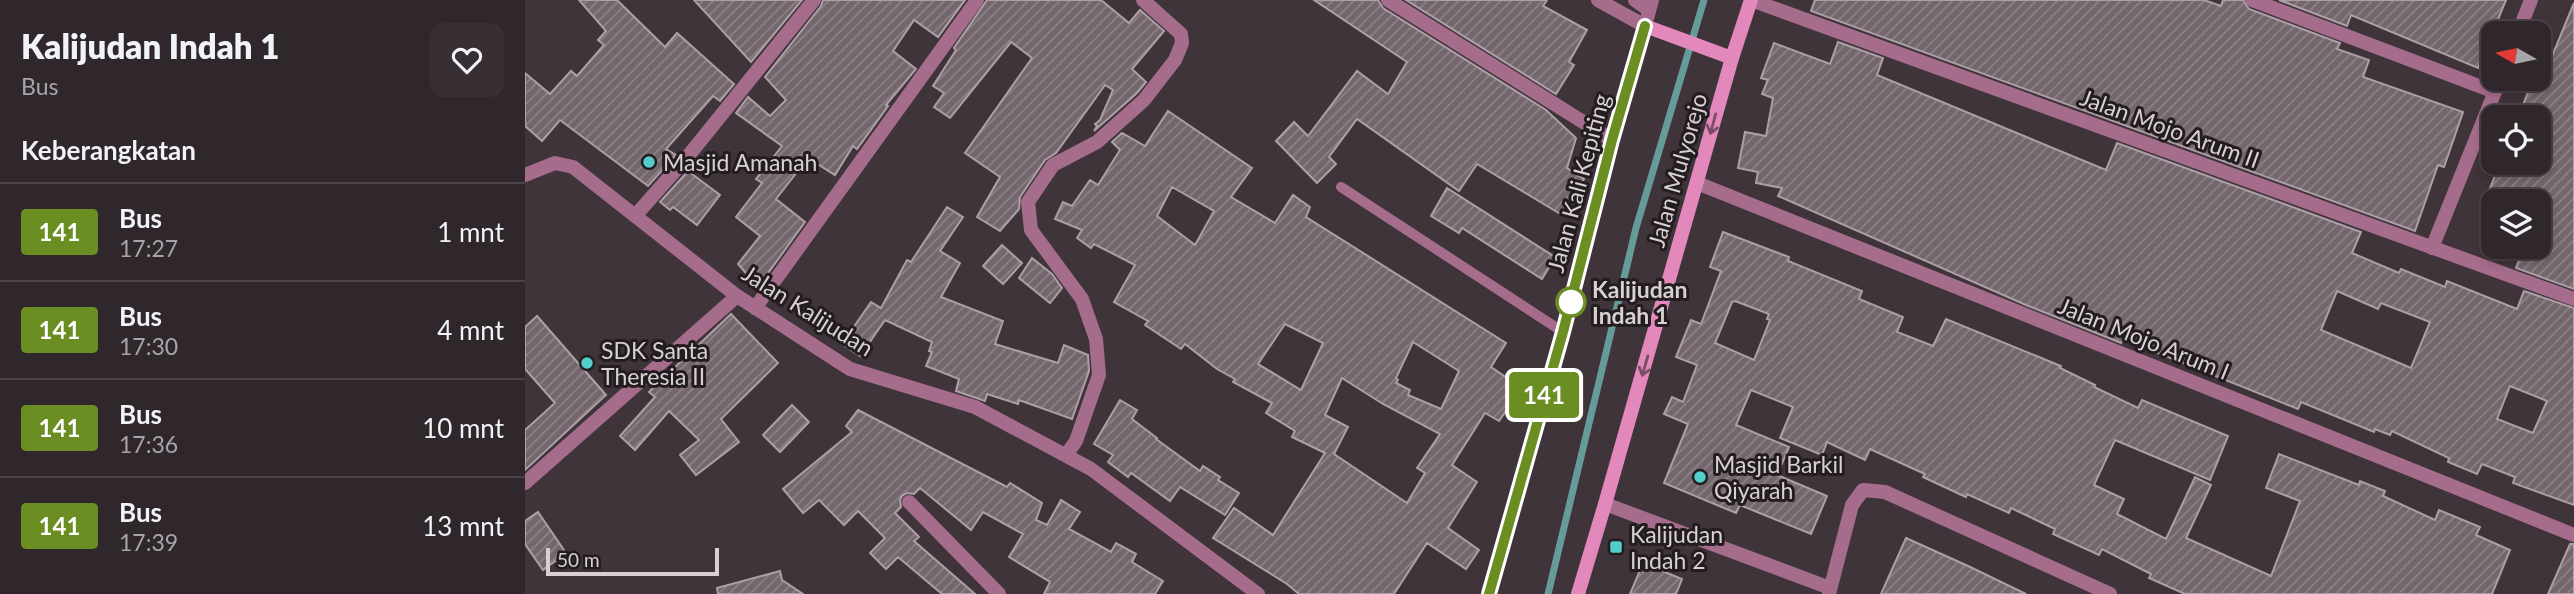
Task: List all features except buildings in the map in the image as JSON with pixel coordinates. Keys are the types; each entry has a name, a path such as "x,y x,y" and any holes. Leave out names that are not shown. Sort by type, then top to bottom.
{"main road":[{"name":"Jalan Mulyorejo","path":"1578,594 1731,58 1751,0"},
{"name":"Jalan Kali Kepiting","path":"1489,594 1645,26"},
{"path":"1645,26 1731,58"}],"street":[{"path":"635,216 689,155 814,0"},
{"path":"755,308 977,0"},
{"path":"1066,455 1076,441 1100,375 1096,339 1082,299 1031,230 1028,202 1053,165 1097,142 1144,100 1175,60 1182,43 1181,34 1143,0"},
{"path":"1388,0 1612,140"},
{"path":"1598,0 1645,26 1651,5 1635,0"},
{"name":"Jalan Mojo Arum II","path":"1751,0 2574,299"},
{"path":"2252,0 2481,79"},
{"path":"2523,21 2531,0"},
{"path":"2433,248 2496,91"},
{"name":"Jalan Kalijudan","path":"525,175 555,163 573,167 737,296 850,369 975,407 1066,455 1091,469 1258,594"},
{"name":"Jalan Mojo Arum I","path":"1697,183 2574,535"},
{"path":"525,482 737,296"},
{"path":"1605,504 1829,591 1852,505 1863,490 1885,492 2110,594"},
{"path":"909,502 999,594"}],"lane":[{"path":"1341,187 1563,332"}],"waterway":[{"path":"1548,594 1636,228 1704,0"}],"bus line":[{"name":"141","path":"1489,594 1645,26"}],"place":[{"name":"Masjid Amanah","path":"649,162"},
{"name":"Kalijudan Indah 1","path":"1571,302"},
{"name":"SDK Santa Theresia II","path":"587,363"},
{"name":"Masjid Barkil Qiyarah","path":"1700,477"},
{"name":"Kalijudan Indah 2","path":"1616,547"}]}
